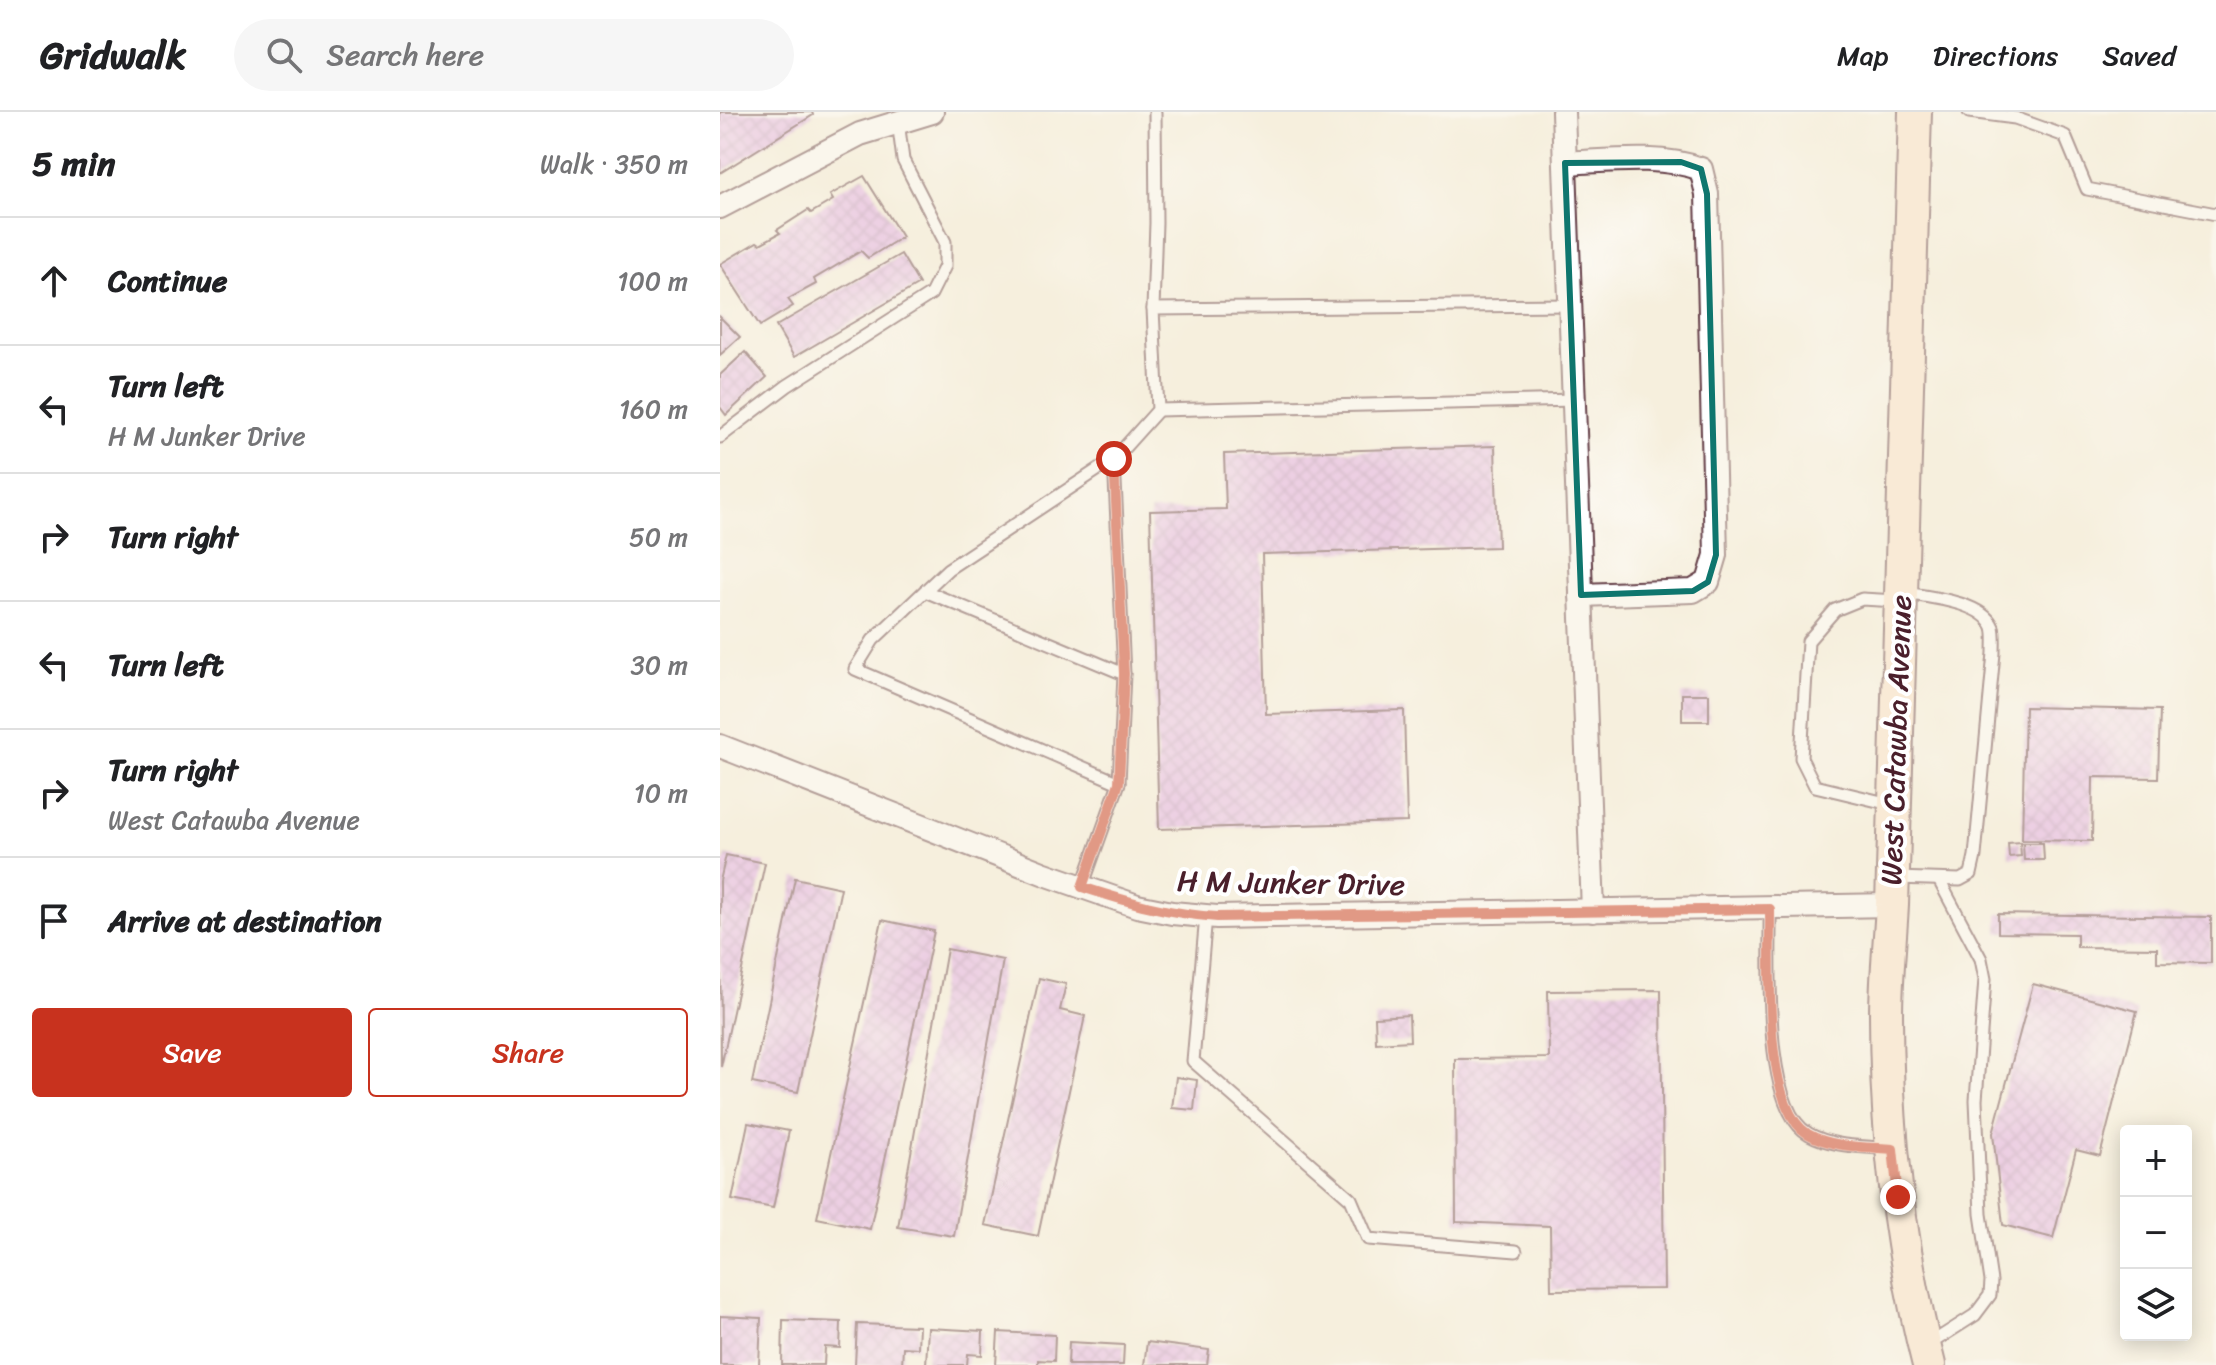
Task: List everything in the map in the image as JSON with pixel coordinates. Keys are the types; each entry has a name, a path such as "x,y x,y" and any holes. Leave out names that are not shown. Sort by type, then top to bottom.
{"main road":[{"name":"West Catawba Avenue","path":"1915,112 1886,1013 1888,1109 1915,1313 1926,1356"}],"street":[{"path":"720,207 896,117 932,112"},
{"path":"1563,112 1593,911"},
{"path":"1565,163 1628,160 1681,162 1701,169 1707,194 1716,555 1708,582 1693,591 1581,595"},
{"name":"H M Junker Drive","path":"720,746 1082,887 1137,906 1172,913 1206,916 1770,909 1892,892"}],"lane":[{"path":"1119,783 855,669 873,640 948,569 1114,459 1158,410 1153,309 1155,112"},
{"path":"1969,112 2015,118 2065,136 2087,189 2216,214"},
{"path":"720,437 787,386 931,294 945,266 945,242 903,160 896,117"},
{"path":"1153,309 1571,305"},
{"path":"1158,410 1574,400"},
{"path":"1082,887 1119,783 1124,674 1114,459"},
{"path":"925,591 1124,674"},
{"path":"1892,892 1939,880 1960,880 1971,874 1975,856 1994,653 1993,628 1984,614 1953,602 1901,597 1862,599 1835,610 1808,641 1801,758 1815,786 1895,805"},
{"path":"1926,1356 1975,1315 1990,1295 1991,1281 1981,1214 1976,1100 1985,979 1981,959 1939,880"},
{"path":"1770,909 1772,1033 1778,1081 1791,1117 1808,1134 1836,1143 1893,1149"},
{"path":"1206,916 1193,1061 1351,1199 1368,1239 1516,1251"}],"highlighted area":[{"path":"1681,162 1701,169 1707,194 1716,555 1708,582 1693,591 1581,595 1565,163"}],"building":[{"path":"720,112 812,112 813,115 720,173"},
{"path":"864,176 902,237 868,258 861,251 814,279 816,284 788,299 793,306 760,326 720,264 757,242 760,244 780,233 777,230 808,210 811,213 833,200 830,195"},
{"path":"901,254 919,284 794,357 776,326"},
{"path":"720,317 740,337 720,355"},
{"path":"745,352 767,377 726,415 720,407 720,375"},
{"path":"1495,446 1498,547 1262,554 1266,714 1404,710 1407,822 1159,829 1150,511 1226,509 1224,454"},
{"path":"1682,694 1709,694 1709,721 1682,721"},
{"path":"2025,707 2160,710 2158,778 2093,777 2092,841 2022,840"},
{"path":"2020,842 2021,856 2009,857 2008,843"},
{"path":"2023,843 2043,843 2044,860 2024,860"},
{"path":"726,855 765,863 721,1067 720,881"},
{"path":"795,878 841,888 798,1092 752,1083"},
{"path":"1998,914 2211,917 2211,963 2157,962 2157,948 2077,947 2077,934 1998,933"},
{"path":"882,920 934,931 870,1229 817,1218"},
{"path":"947,949 1003,960 954,1236 898,1227"},
{"path":"1039,978 1066,984 1060,1010 1085,1016 1038,1236 985,1225"},
{"path":"2033,984 2137,1011 2100,1156 2076,1150 2053,1238 2003,1225 1993,1133"},
{"path":"1661,990 1664,1289 1551,1290 1550,1226 1456,1222 1455,1059 1549,1058 1548,991"},
{"path":"1409,1015 1410,1041 1376,1043 1375,1017"},
{"path":"1176,1077 1197,1080 1194,1110 1172,1108"},
{"path":"748,1123 789,1131 773,1208 732,1200"},
{"path":"720,1316 761,1318 759,1365 720,1365"},
{"path":"783,1320 841,1322 840,1348 825,1347 824,1365 782,1365"},
{"path":"857,1324 919,1326 918,1348 903,1347 902,1365 855,1365"},
{"path":"928,1328 983,1331 982,1355 968,1354 967,1365 926,1365"},
{"path":"998,1332 1055,1335 1054,1361 1038,1360 1038,1365 996,1365"},
{"path":"1069,1342 1124,1345 1123,1365 1068,1365"},
{"path":"1147,1342 1209,1350 1207,1365 1144,1365"}],"route":[{"path":"1114,459 1124,674 1119,783 1082,887 1137,906 1217,917 1770,909 1772,1033 1778,1081 1791,1117 1808,1134 1836,1143 1893,1149 1898,1197"}]}
